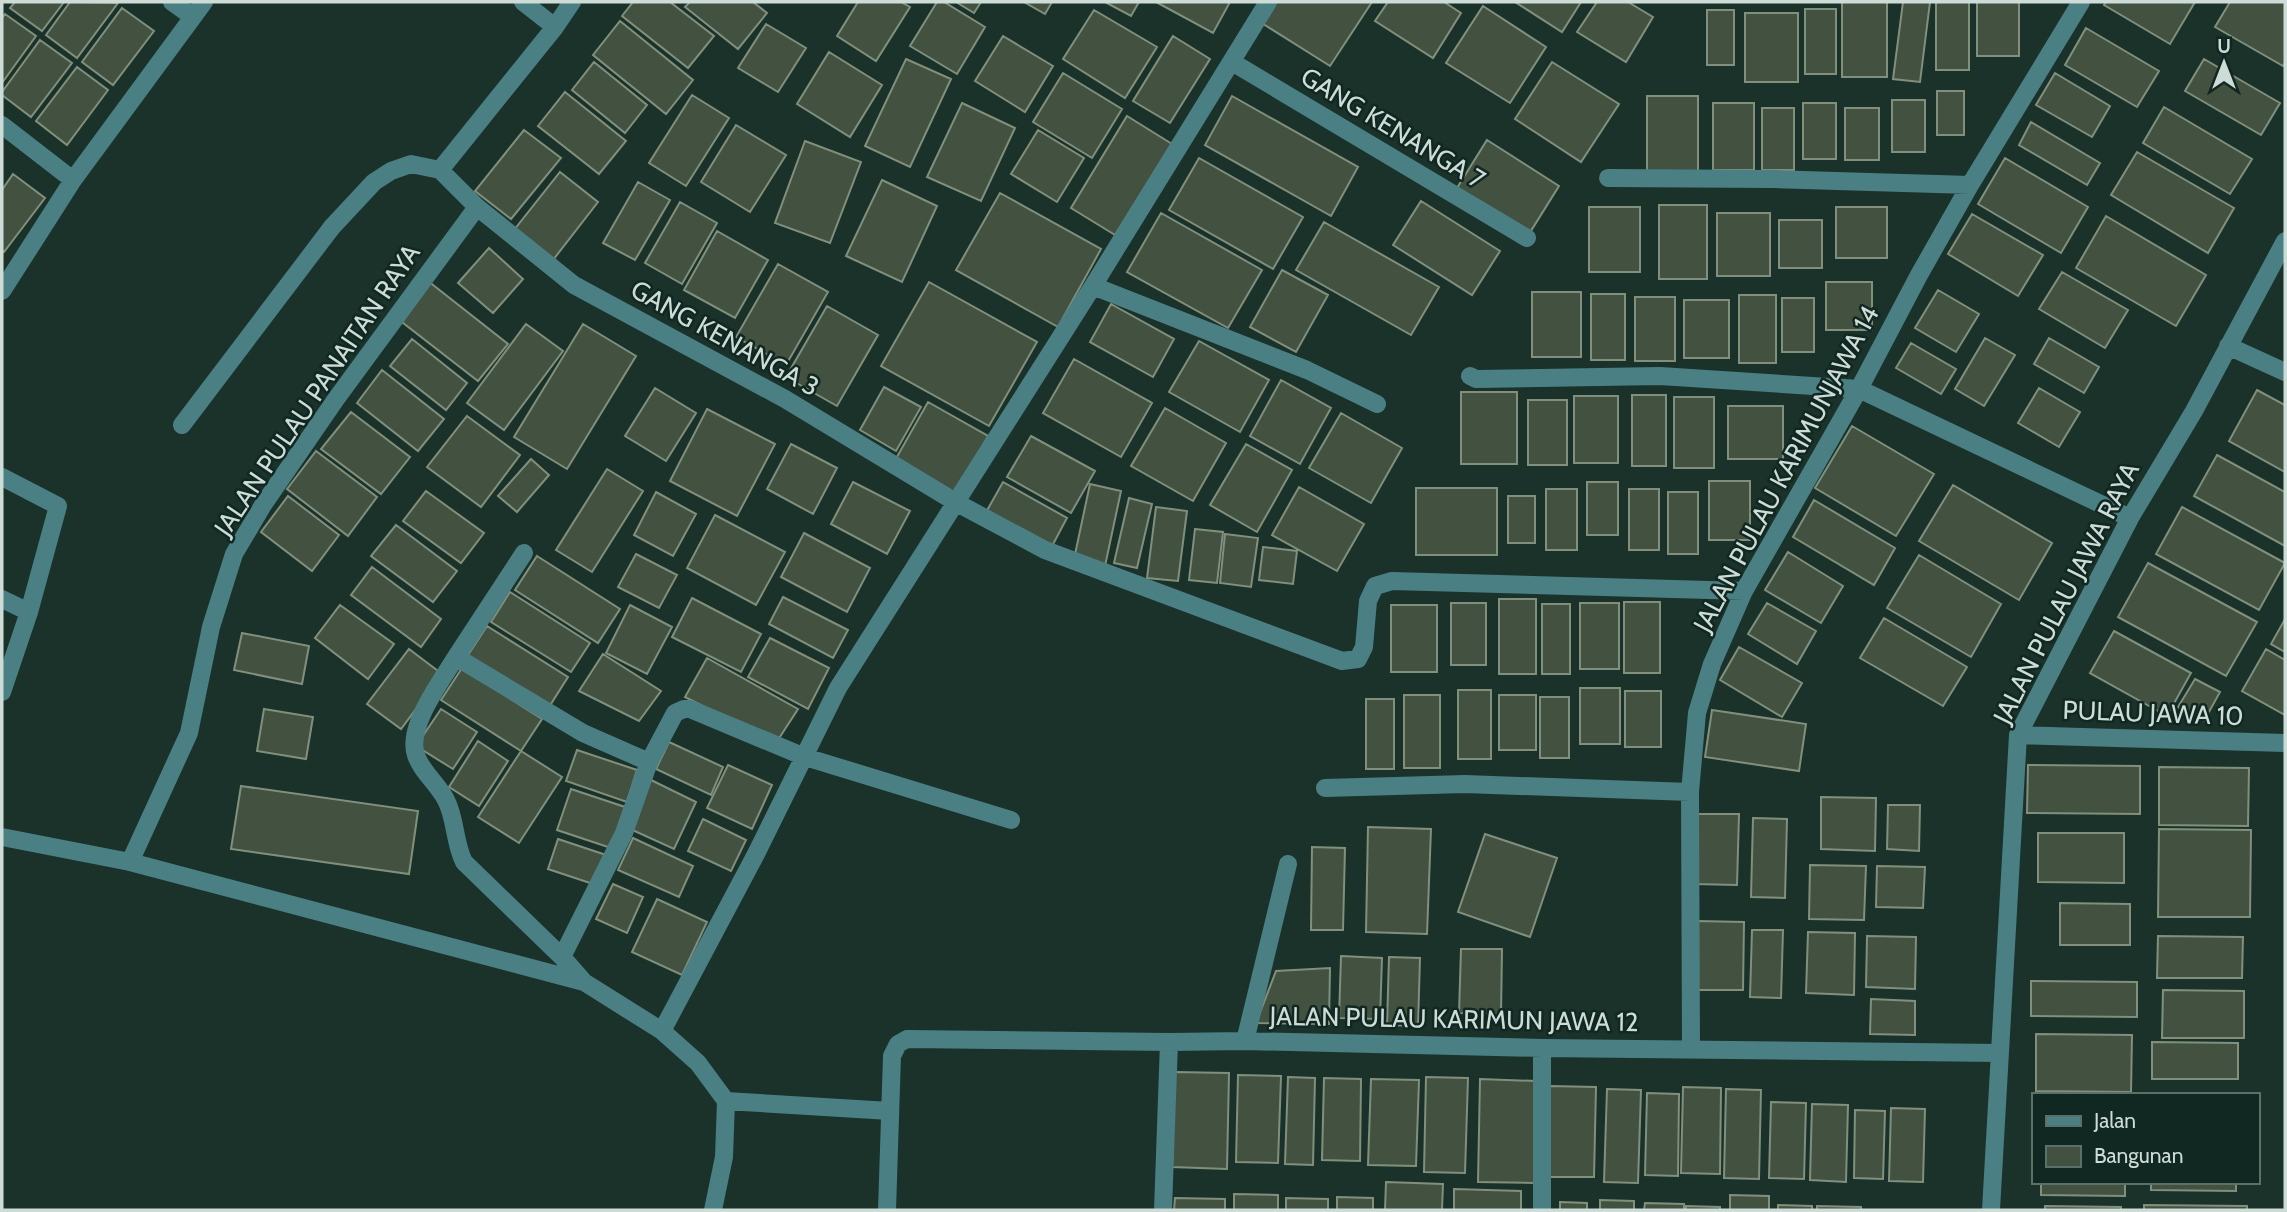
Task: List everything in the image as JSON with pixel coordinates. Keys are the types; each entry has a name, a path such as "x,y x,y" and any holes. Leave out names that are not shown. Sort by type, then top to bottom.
{"street":[{"path":"172,2 193,17"},
{"path":"2,291 73,180 204,2"},
{"path":"523,2 555,27"},
{"path":"440,170 572,2"},
{"path":"662,1031 756,854 838,688 957,503 1268,2"},
{"name":"JALAN PULAU KARIMUNJAWA 14","path":"1691,1049 1690,792 1697,713 1712,664 1744,591 1859,389 1919,275 2081,2"},
{"name":"GANG KENANGA 7","path":"1233,62 1527,238"},
{"path":"2,125 73,180"},
{"path":"182,425 332,227 374,182 391,171 411,164 440,170 477,207"},
{"path":"1608,178 1773,179 1970,185"},
{"name":"GANG KENANGA 3","path":"477,207 574,285 785,399 957,503 1045,550 1342,661 1358,659 1364,647 1368,601 1375,586 1392,581 1744,591"},
{"name":"JALAN PULAU PANAITAN RAYA","path":"130,862 189,733 211,627 234,554 263,505 329,409 477,207"},
{"name":"JALAN PULAU JAWA RAYA","path":"1991,1210 2018,735 2130,518 2194,411 2285,241"},
{"path":"1093,286 1307,370 1377,404"},
{"path":"2228,346 2285,372"},
{"path":"1470,376 1476,379 1660,376 1859,389 2130,518"},
{"path":"2,477 58,506 29,612 2,692"},
{"path":"524,553 456,657 418,723 414,747 416,757 447,801 456,845 464,862 562,957 584,982 662,1031 698,1063 726,1101 724,1157 713,1210"},
{"path":"2,599 29,612"},
{"path":"456,657 583,733 649,762"},
{"path":"562,957 624,833 649,762 675,713 684,709 690,709 804,757 1011,820"},
{"name":"PULAU JAWA 10","path":"2018,735 2285,743"},
{"path":"1325,788 1465,784 1690,792"},
{"path":"2,837 130,862 584,982"},
{"path":"1245,1041 1288,864"},
{"name":"JALAN PULAU KARIMUN JAWA 12","path":"890,1111 892,1056 898,1044 907,1039 1245,1041 1542,1048 1999,1053"},
{"path":"1163,1210 1168,1042"},
{"path":"1542,1048 1542,1210"},
{"path":"726,1101 890,1111 887,1210"}],"building":[{"path":"15,2 64,2 42,31 10,8"},
{"path":"70,2 118,3 77,58 46,35"},
{"path":"633,2 670,2 714,36 688,68 622,16"},
{"path":"690,2 753,2 767,13 738,49 685,7"},
{"path":"858,2 901,2 910,7 876,61 837,36"},
{"path":"937,2 944,2 985,27 957,74 910,46"},
{"path":"956,2 981,2 974,13"},
{"path":"1024,2 1052,2 1045,14"},
{"path":"1105,2 1139,2 1131,16"},
{"path":"1156,2 1230,2 1213,33"},
{"path":"1273,2 1372,2 1330,66 1260,22"},
{"path":"1388,2 1444,2 1461,13 1433,58 1375,21"},
{"path":"1515,2 1581,2 1562,32"},
{"path":"1597,2 1628,2 1653,17 1626,62 1577,32"},
{"path":"1842,2 1887,2 1887,77 1842,77"},
{"path":"1903,2 1930,2 1920,82 1893,79"},
{"path":"1936,2 1969,2 1969,70 1936,70"},
{"path":"1977,2 2019,2 2019,56 1977,56"},
{"path":"2106,2 2195,2 2170,44 2104,5"},
{"path":"2230,2 2285,2 2283,66 2215,27"},
{"path":"1483,6 1546,47 1510,103 1446,63"},
{"path":"122,8 154,31 113,85 82,62"},
{"path":"1805,9 1836,9 1836,74 1805,74"},
{"path":"1094,10 1157,47 1125,98 1063,59"},
{"path":"1707,10 1734,10 1734,65 1707,65"},
{"path":"1745,13 1798,13 1798,82 1745,82"},
{"path":"5,14 36,36 2,83 2,18"},
{"path":"620,21 693,80 666,114 593,55"},
{"path":"766,24 806,48 778,92 738,68"},
{"path":"2086,28 2159,71 2137,107 2065,65"},
{"path":"1003,36 1053,66 1025,112 975,81"},
{"path":"1173,36 1210,59 1170,123 1133,101"},
{"path":"40,40 72,63 31,117 2,95 2,92"},
{"path":"829,52 882,85 850,137 797,104"},
{"path":"906,59 951,79 910,167 865,146"},
{"path":"2204,59 2280,103 2261,135 2185,91"},
{"path":"594,62 647,105 625,133 572,90"},
{"path":"1552,62 1619,104 1581,162 1515,119"},
{"path":"77,67 108,90 67,145 36,121"},
{"path":"1063,73 1122,109 1092,158 1033,122"},
{"path":"2055,73 2110,106 2092,137 2036,105"},
{"path":"1937,91 1964,91 1964,135 1937,135"},
{"path":"565,92 626,141 599,174 538,126"},
{"path":"692,95 729,118 686,186 649,163"},
{"path":"1232,96 1358,167 1331,216 1205,145"},
{"path":"1647,96 1698,96 1698,171 1647,171"},
{"path":"1892,100 1925,100 1925,152 1892,152"},
{"path":"962,103 1015,128 981,201 927,177"},
{"path":"1713,103 1754,103 1754,170 1713,170"},
{"path":"1803,103 1836,103 1836,159 1803,159"},
{"path":"2164,107 2252,159 2230,194 2143,143"},
{"path":"1762,108 1794,108 1794,170 1762,170"},
{"path":"1845,108 1879,108 1879,160 1845,160"},
{"path":"1127,116 1172,144 1115,235 1071,208"},
{"path":"2031,122 2100,163 2087,185 2019,145"},
{"path":"736,125 786,155 750,212 701,182"},
{"path":"524,130 561,158 511,219 475,191"},
{"path":"1038,130 1084,158 1057,202 1011,174"},
{"path":"1487,140 1559,186 1529,234 1457,188"},
{"path":"805,141 861,162 830,243 775,223"},
{"path":"2137,152 2234,208 2208,253 2111,195"},
{"path":"1199,158 1303,217 1273,269 1169,210"},
{"path":"2005,158 2088,207 2061,253 1978,204"},
{"path":"560,172 598,202 553,260 514,230"},
{"path":"13,174 45,198 4,252 2,190"},
{"path":"882,180 937,206 902,282 846,256"},
{"path":"638,182 670,200 635,260 603,243"},
{"path":"1000,193 1101,249 1058,327 956,270"},
{"path":"1421,201 1500,251 1472,295 1393,245"},
{"path":"680,202 717,223 682,284 645,263"},
{"path":"1659,205 1707,205 1707,279 1659,279"},
{"path":"1589,207 1640,207 1640,272 1589,272"},
{"path":"1836,207 1887,207 1887,258 1836,258"},
{"path":"1161,213 1262,270 1228,328 1127,272"},
{"path":"1717,213 1770,213 1770,276 1717,276"},
{"path":"1972,214 2043,255 2018,296 1948,254"},
{"path":"2106,216 2206,275 2176,326 2076,268"},
{"path":"1779,220 1822,220 1822,268 1779,268"},
{"path":"1324,222 1439,287 1411,335 1296,270"},
{"path":"717,231 768,260 735,318 684,290"},
{"path":"489,248 523,279 493,313 458,283"},
{"path":"778,264 828,292 786,365 736,337"},
{"path":"1282,270 1328,295 1296,352 1250,327"},
{"path":"2062,272 2128,310 2105,348 2039,309"},
{"path":"428,281 508,344 478,381 398,319"},
{"path":"929,282 1037,342 989,426 881,366"},
{"path":"1826,282 1872,282 1872,330 1826,330"},
{"path":"1938,290 1979,314 1956,352 1915,328"},
{"path":"1532,292 1581,292 1581,357 1532,357"},
{"path":"1591,294 1625,294 1625,360 1591,360"},
{"path":"1739,295 1776,295 1776,363 1739,363"},
{"path":"1635,297 1675,297 1675,361 1635,361"},
{"path":"1782,298 1814,298 1814,352 1782,352"},
{"path":"1684,300 1729,300 1729,358 1684,358"},
{"path":"1111,304 1174,339 1153,377 1090,342"},
{"path":"827,306 878,335 837,406 786,377"},
{"path":"526,324 563,351 504,430 467,403"},
{"path":"583,324 636,356 567,469 514,437"},
{"path":"1985,338 2015,355 1984,406 1955,389"},
{"path":"2049,338 2099,367 2084,393 2034,364"},
{"path":"412,339 467,383 446,410 390,366"},
{"path":"1199,341 1269,380 1240,432 1169,392"},
{"path":"1911,343 1956,369 1941,394 1896,368"},
{"path":"1074,359 1152,403 1121,457 1043,413"},
{"path":"382,370 444,419 418,451 357,403"},
{"path":"1281,380 1331,408 1300,464 1250,436"},
{"path":"884,387 921,407 896,451 860,430"},
{"path":"655,388 696,413 666,461 625,436"},
{"path":"2039,388 2080,412 2059,447 2018,423"},
{"path":"2257,390 2285,405 2285,472 2229,441"},
{"path":"1461,392 1517,392 1517,464 1461,464"},
{"path":"1632,395 1666,395 1666,466 1632,466"},
{"path":"1574,396 1618,396 1618,463 1574,463"},
{"path":"1674,397 1714,397 1714,468 1674,468"},
{"path":"1528,400 1567,400 1567,465 1528,465"},
{"path":"928,402 988,436 955,496 894,462"},
{"path":"1728,406 1783,406 1783,459 1728,459"},
{"path":"1165,408 1226,443 1193,501 1131,466"},
{"path":"707,409 775,444 737,516 670,481"},
{"path":"351,412 410,457 381,494 321,449"},
{"path":"1341,413 1402,448 1371,503 1309,468"},
{"path":"467,416 520,455 481,507 427,467"},
{"path":"1852,426 1934,474 1896,536 1815,488"},
{"path":"1031,436 1095,471 1071,513 1007,477"},
{"path":"791,444 837,468 813,514 767,489"},
{"path":"1246,444 1292,470 1257,532 1210,505"},
{"path":"316,451 377,497 348,536 287,489"},
{"path":"2217,455 2285,492 2285,546 2194,496"},
{"path":"531,459 549,475 517,512 498,496"},
{"path":"607,469 643,491 592,572 556,550"},
{"path":"1709,481 1750,481 1750,540 1709,540"},
{"path":"853,482 910,511 887,554 831,524"},
{"path":"1003,482 1067,518 1050,550 985,514"},
{"path":"1587,482 1618,482 1618,535 1587,535"},
{"path":"1090,484 1121,491 1105,566 1074,559"},
{"path":"1953,485 2052,543 2019,600 1919,541"},
{"path":"1299,487 1364,524 1337,571 1272,535"},
{"path":"1416,488 1497,488 1497,555 1416,555"},
{"path":"1546,489 1577,489 1577,550 1546,550"},
{"path":"1629,489 1659,489 1659,550 1629,550"},
{"path":"426,491 484,533 461,563 403,521"},
{"path":"656,492 696,514 673,556 634,535"},
{"path":"1668,492 1698,492 1698,554 1668,554"},
{"path":"288,496 339,535 312,571 261,532"},
{"path":"1508,496 1535,496 1535,543 1508,543"},
{"path":"1129,498 1152,504 1137,568 1114,563"},
{"path":"1814,500 1895,548 1874,585 1793,537"},
{"path":"1156,507 1187,511 1178,581 1147,578"},
{"path":"2182,507 2285,563 2259,610 2156,554"},
{"path":"715,515 785,552 756,605 687,568"},
{"path":"396,525 457,571 433,602 371,556"},
{"path":"1195,529 1223,532 1217,583 1189,580"},
{"path":"804,533 870,568 847,612 781,577"},
{"path":"1225,534 1258,538 1251,587 1220,583"},
{"path":"1263,547 1297,551 1293,584 1259,580"},
{"path":"1788,552 1843,586 1821,623 1765,590"},
{"path":"636,554 677,575 659,608 618,587"},
{"path":"1919,555 2001,604 1971,657 1887,608"},
{"path":"537,556 620,609 598,643 515,590"},
{"path":"2148,563 2257,622 2226,676 2118,617"},
{"path":"372,567 441,619 421,647 351,595"},
{"path":"510,592 590,643 571,672 491,622"},
{"path":"783,597 848,630 833,658 769,624"},
{"path":"692,598 761,634 741,672 672,637"},
{"path":"1499,599 1536,599 1536,674 1499,674"},
{"path":"1624,602 1660,602 1660,673 1624,673"},
{"path":"1451,603 1486,603 1486,665 1451,665"},
{"path":"1580,603 1619,603 1619,669 1580,669"},
{"path":"1767,603 1816,631 1797,664 1748,634"},
{"path":"1542,604 1570,604 1570,674 1542,674"},
{"path":"340,605 394,644 368,679 315,638"},
{"path":"630,605 672,627 647,674 606,653"},
{"path":"1391,605 1437,605 1437,672 1391,672"},
{"path":"1884,618 1967,667 1943,706 1860,658"},
{"path":"2285,619 2285,652 2271,644"},
{"path":"487,626 568,677 549,707 468,655"},
{"path":"2114,631 2191,673 2167,716 2090,673"},
{"path":"242,633 309,646 302,684 234,670"},
{"path":"770,638 829,668 808,709 748,677"},
{"path":"1739,647 1802,683 1782,717 1720,680"},
{"path":"409,649 442,674 401,729 367,704"},
{"path":"2266,649 2285,660 2285,715 2242,691"},
{"path":"603,654 661,691 639,721 579,691"},
{"path":"707,658 798,709 776,743 685,697"},
{"path":"462,668 542,719 521,751 441,700"},
{"path":"2195,679 2220,692 2204,721 2178,707"},
{"path":"1580,688 1620,688 1620,744 1580,744"},
{"path":"1458,690 1491,690 1491,759 1458,759"},
{"path":"1625,691 1661,691 1661,747 1625,747"},
{"path":"1404,695 1440,695 1440,768 1404,768"},
{"path":"1499,695 1536,695 1536,750 1499,750"},
{"path":"1540,697 1569,697 1569,758 1540,758"},
{"path":"1366,699 1394,699 1394,769 1366,769"},
{"path":"264,709 313,717 306,759 257,751"},
{"path":"441,709 477,732 453,769 416,746"},
{"path":"1712,710 1806,724 1799,771 1705,757"},
{"path":"478,741 508,761 479,806 449,787"},
{"path":"669,742 723,767 711,795 656,769"},
{"path":"577,750 637,770 627,802 566,781"},
{"path":"521,751 562,777 519,843 478,817"},
{"path":"728,765 772,785 752,829 707,808"},
{"path":"2028,765 2140,766 2140,814 2027,813"},
{"path":"2159,767 2249,768 2248,826 2159,825"},
{"path":"651,780 696,802 674,849 628,828"},
{"path":"241,786 418,811 409,874 231,849"},
{"path":"571,789 625,807 611,848 557,830"},
{"path":"1821,797 1876,798 1875,851 1821,849"},
{"path":"1888,805 1920,805 1919,851 1887,849"},
{"path":"1696,814 1739,814 1737,885 1694,884"},
{"path":"1753,818 1787,819 1785,898 1751,897"},
{"path":"703,819 746,840 731,871 688,851"},
{"path":"1368,827 1431,829 1427,934 1366,932"},
{"path":"2159,829 2251,830 2250,917 2158,917"},
{"path":"2038,833 2124,833 2124,883 2038,882"},
{"path":"1485,834 1557,858 1530,937 1458,912"},
{"path":"633,838 693,866 679,897 618,870"},
{"path":"558,839 606,855 596,885 548,869"},
{"path":"1312,847 1345,848 1343,930 1311,930"},
{"path":"1810,865 1866,866 1864,920 1809,919"},
{"path":"1877,866 1925,867 1923,908 1876,907"},
{"path":"613,884 643,897 627,933 596,919"},
{"path":"657,899 707,922 682,975 632,952"},
{"path":"2060,903 2130,904 2130,945 2060,945"},
{"path":"1698,921 1744,922 1743,990 1697,990"},
{"path":"1752,930 1783,930 1781,998 1750,997"},
{"path":"1808,932 1855,933 1854,995 1806,993"},
{"path":"1867,936 1916,937 1915,989 1866,987"},
{"path":"2158,936 2243,937 2242,978 2157,978"},
{"path":"1461,949 1502,949 1501,1014 1459,1013"},
{"path":"1341,956 1382,958 1380,1019 1339,1018"},
{"path":"1389,957 1420,958 1418,1026 1387,1025"},
{"path":"1330,968 1329,1024 1256,1023 1276,971"},
{"path":"2031,981 2137,982 2137,1017 2031,1016"},
{"path":"2163,990 2244,991 2244,1038 2162,1038"},
{"path":"1871,999 1915,1001 1915,1035 1870,1034"},
{"path":"2036,1034 2132,1035 2131,1092 2036,1091"},
{"path":"2152,1042 2238,1043 2238,1079 2152,1079"},
{"path":"1175,1072 1229,1073 1227,1169 1172,1167"},
{"path":"1238,1075 1281,1076 1278,1163 1236,1162"},
{"path":"1288,1077 1315,1078 1313,1165 1285,1164"},
{"path":"1426,1077 1468,1078 1465,1173 1424,1172"},
{"path":"1324,1078 1361,1079 1360,1161 1322,1160"},
{"path":"1371,1079 1419,1080 1416,1166 1368,1165"},
{"path":"1480,1079 1536,1081 1534,1183 1478,1182"},
{"path":"1550,1086 1596,1087 1594,1177 1547,1177"},
{"path":"1683,1087 1721,1088 1720,1174 1681,1173"},
{"path":"1607,1089 1641,1090 1638,1183 1604,1182"},
{"path":"1726,1089 1761,1090 1759,1179 1724,1178"},
{"path":"1647,1093 1679,1094 1678,1176 1645,1175"},
{"path":"1771,1102 1806,1103 1804,1179 1769,1178"},
{"path":"1812,1104 1848,1105 1846,1182 1810,1180"},
{"path":"1891,1108 1925,1109 1923,1182 1889,1181"},
{"path":"1855,1110 1885,1111 1883,1179 1854,1178"},
{"path":"1386,1182 1443,1184 1442,1210 1385,1210"},
{"path":"2041,1184 2125,1184 2125,1196 2041,1195"},
{"path":"2151,1184 2236,1184 2236,1191 2151,1190"},
{"path":"1454,1189 1521,1191 1521,1210 1454,1210"},
{"path":"1234,1194 1278,1195 1278,1210 1234,1210"},
{"path":"1730,1195 1769,1196 1769,1210 1730,1210"},
{"path":"1337,1197 1373,1198 1373,1210 1337,1210"},
{"path":"1175,1198 1225,1199 1225,1210 1174,1210"},
{"path":"1286,1198 1328,1199 1328,1210 1286,1210"},
{"path":"1600,1200 1634,1201 1634,1210 1600,1210"},
{"path":"1560,1202 1587,1203 1587,1210 1560,1210"},
{"path":"1645,1203 1684,1204 1684,1210 1644,1210"},
{"path":"1778,1205 1812,1206 1812,1210 1778,1210"},
{"path":"2144,1205 2247,1206 2247,1210 2144,1210"},
{"path":"1686,1206 1720,1207 1720,1210 1686,1210"},
{"path":"1817,1206 1861,1207 1861,1210 1817,1210"},
{"path":"2045,1206 2121,1207 2121,1210 2045,1210"}]}
